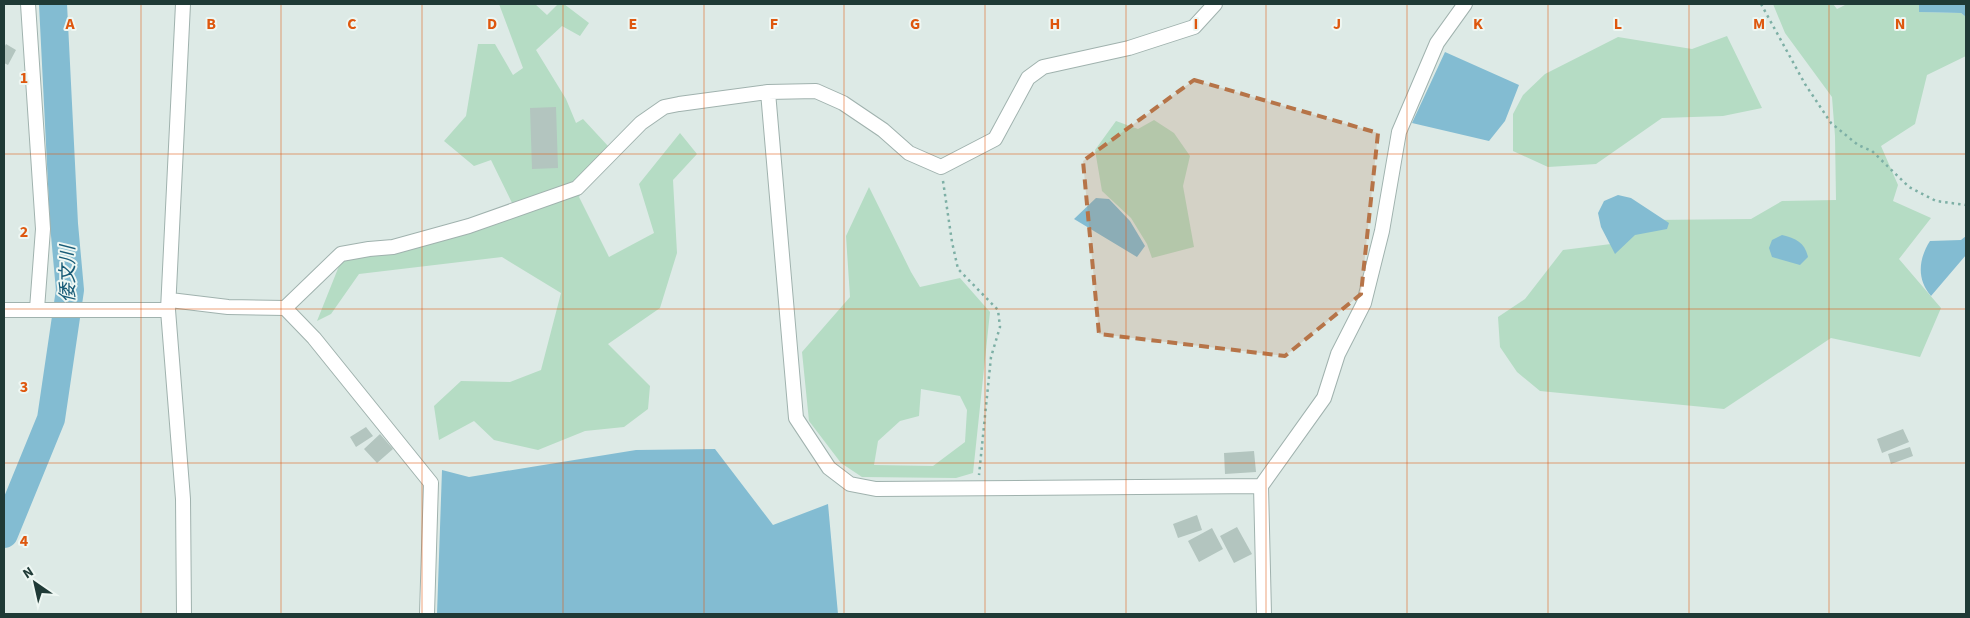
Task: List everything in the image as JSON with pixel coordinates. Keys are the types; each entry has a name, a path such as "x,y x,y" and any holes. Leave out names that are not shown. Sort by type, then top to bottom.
{"street":[{"path":"28,4 43,229 40,309"},
{"path":"183,4 169,305 182,499 184,614"},
{"path":"4,310 96,309 169,305 285,308 341,254 369,249 394,248 469,226 577,188 642,123 664,108 679,104 768,92 816,91 843,103 883,130 909,153 941,167 995,139 1028,78 1043,67 1128,48 1194,27 1215,4"},
{"path":"1264,614 1261,486 1324,398 1338,354 1364,304 1382,231 1399,132 1437,43 1465,4"},
{"path":"768,92 796,418 829,468 850,484 876,489 1261,486"},
{"path":"285,308 314,338 431,483 427,614"}],"path":[{"path":"1761,4 1805,84 1831,123 1858,145 1872,151 1908,187 1936,201 1966,205"},
{"path":"941,167 958,269 998,310 1000,327 992,357 977,488"}],"highlighted area":[{"path":"1194,80 1378,133 1361,294 1285,356 1099,334 1083,161"}],"green space":[{"path":"499,4 535,4 547,15 558,4 564,4 589,23 580,36 562,26 536,50 566,99 576,123 583,119 608,146 579,197 609,257 654,233 639,184 680,133 697,154 673,180 677,253 660,308 608,344 650,386 648,409 624,427 585,431 538,450 494,440 474,421 439,440 434,406 461,381 510,382 541,370 561,293 502,257 359,274 331,314 317,321 341,261 518,215 491,160 474,166 444,141 466,116 478,44 495,44 513,75 523,68"},
{"path":"1773,4 1833,4 1837,9 1847,4 1919,4 1920,12 1961,13 1966,17 1966,56 1927,75 1915,124 1881,146 1898,185 1893,201 1931,218 1899,259 1941,308 1920,357 1831,338 1724,409 1540,391 1517,372 1500,347 1498,317 1525,299 1563,250 1619,243 1651,220 1751,219 1782,201 1836,200 1832,97 1785,33"},
{"path":"1727,36 1762,108 1723,116 1662,118 1596,164 1548,167 1513,151 1513,114 1523,95 1545,74 1618,37 1692,49"},
{"path":"1154,120 1174,133 1190,156 1183,186 1194,247 1152,258 1147,244 1131,218 1102,191 1095,150 1116,121 1138,129"},
{"path":"869,187 920,287 960,278 990,312 973,473 956,478 862,477 841,463 809,421 802,352 850,297 846,236","holes":["921,389 960,396 967,410 965,442 933,466 874,465 878,441 900,421 919,416"]}],"water":[{"path":"1919,4 1966,4 1966,17 1961,13 1919,12"},
{"path":"1445,52 1519,85 1505,121 1489,141 1412,123"},
{"path":"1618,195 1631,198 1669,223 1667,229 1635,235 1615,254 1601,227 1598,213 1604,201"},
{"path":"1096,198 1109,199 1130,221 1145,246 1137,257 1074,219"},
{"path":"1782,235 1796,240 1805,248 1808,257 1800,265 1772,257 1769,248 1772,240"},
{"path":"1966,236 1966,255 1931,296 1921,276 1923,254 1930,241 1961,240"},
{"path":"715,449 773,525 828,504 838,614 437,614 442,470 469,477 636,450"}],"building":[{"path":"6,44 16,50 8,65 4,63 4,48"},
{"path":"556,107 558,168 532,169 530,108"},
{"path":"366,427 373,436 356,447 350,437"},
{"path":"1903,429 1909,442 1882,453 1877,439"},
{"path":"380,434 393,449 377,463 364,449"},
{"path":"1910,447 1913,456 1891,464 1888,454"},
{"path":"1254,451 1256,472 1225,474 1224,453"},
{"path":"1197,515 1202,530 1178,538 1173,524"},
{"path":"1237,527 1252,554 1234,563 1220,536"},
{"path":"1212,528 1223,549 1199,562 1188,541"}],"waterway":[{"name":"倭文川","path":"4,534 51,419 70,290 64,224 53,4"}]}
